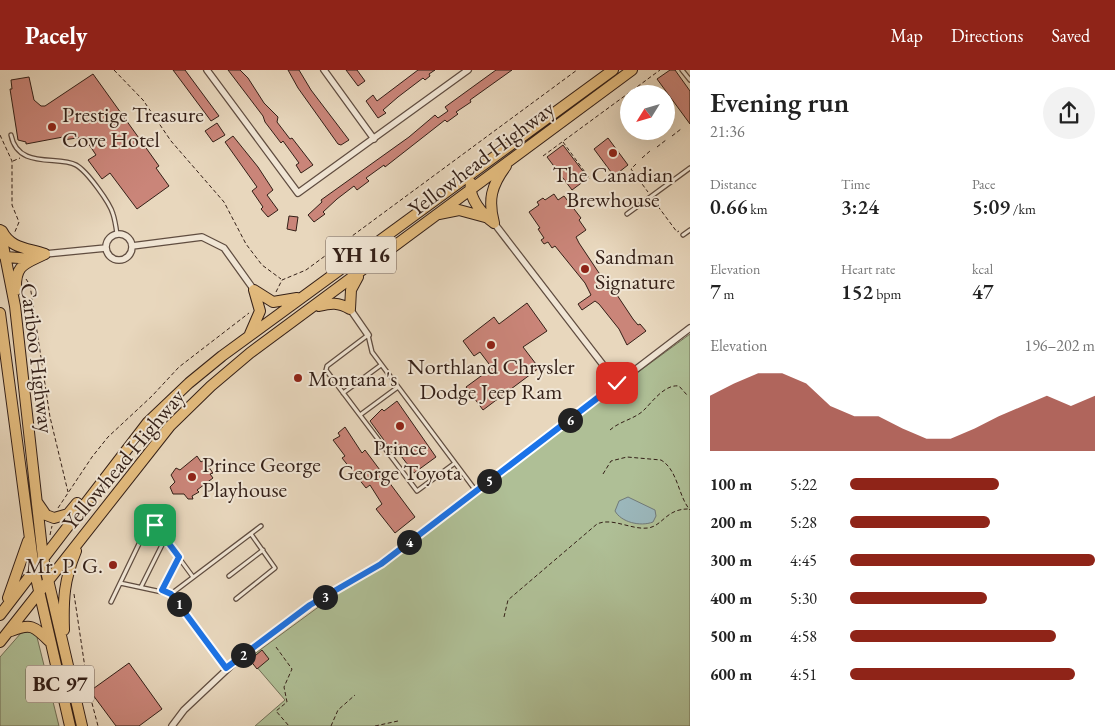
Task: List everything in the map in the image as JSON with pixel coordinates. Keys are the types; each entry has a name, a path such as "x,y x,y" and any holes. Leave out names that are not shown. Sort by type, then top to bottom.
{"highway":[{"name":"Yellowhead Highway","path":"1,610 43,558 121,454 166,404 205,369 613,70"},
{"name":"Yellowhead Highway","path":"0,642 154,445 182,414 244,358 359,274 470,188 632,70"},
{"path":"491,221 491,189 511,158"},
{"path":"491,221 475,202 470,188 472,181 492,160"},
{"path":"433,216 459,210 472,212 491,221"},
{"path":"0,229 5,237 16,246 45,254"},
{"name":"Cariboo Highway","path":"0,229 3,255 15,306 43,558 82,726"},
{"path":"15,306 16,277 20,269 33,259 45,254"},
{"path":"3,255 33,259"},
{"path":"311,309 332,303 341,304 350,309 351,290 359,274"},
{"path":"254,290 266,299 276,302 305,295"},
{"path":"246,338 256,323 260,311 254,290"},
{"name":"Cariboo Highway","path":"0,313 34,569 70,726"},
{"path":"36,500 42,511 54,518 68,514 121,454"},
{"path":"1,610 30,538"},
{"path":"65,653 63,600 65,584 80,540"},
{"path":"8,632 25,625 37,628 50,641"}],"street":[{"path":"207,70 298,193 468,70"},
{"path":"324,70 374,139"},
{"path":"491,221 617,383"},
{"path":"117,234 128,238 132,246 128,256 121,260 110,257 106,248 109,239 117,234"},
{"path":"132,246 202,237 224,248 254,290"},
{"path":"45,254 106,248"},
{"path":"350,309 368,335"},
{"path":"172,726 184,710 226,668 310,605 381,564 690,328"}],"lane":[{"path":"682,70 690,80"},
{"path":"11,135 15,146 25,154 44,161 70,162 80,167 111,209 117,234"},
{"path":"627,214 690,168"},
{"path":"683,235 690,230"},
{"path":"368,335 370,349 381,365 476,491"},
{"path":"368,335 326,368 417,491 455,463"},
{"path":"344,394 381,365"},
{"path":"360,416 398,387"},
{"path":"111,602 150,523 155,525 193,577"},
{"path":"171,594 260,526"},
{"path":"236,599 274,570 274,565 251,534"},
{"path":"141,587 166,539"},
{"path":"229,576 263,550"},
{"path":"162,590 179,557"},
{"path":"120,583 162,590 171,594 226,668"}],"path":[{"path":"114,70 143,100 171,140 224,202 246,244 262,265 282,280"},
{"path":"274,298 282,280 306,270 577,70"},
{"path":"542,156 660,70"},
{"path":"675,134 681,129"},
{"path":"0,136 12,161 12,205 19,222 13,236"},
{"path":"657,147 666,140"},
{"path":"562,141 590,179"},
{"path":"642,158 650,152"},
{"path":"12,161 18,160 22,156"},
{"path":"636,164 630,168 649,194"},
{"path":"654,200 677,232 679,231"},
{"path":"25,277 30,285 50,417 68,492"},
{"path":"49,538 59,506 108,437 152,396 179,367 243,316 256,311"},
{"path":"610,430 644,410 652,400 674,386 679,386 687,395"},
{"path":"504,617 508,600 597,524 607,521 628,527 649,528 668,514 690,510 680,495 672,471 661,460 620,458 611,461 603,474"},
{"path":"65,584 73,591 88,688 98,726"},
{"path":"276,648 292,669 284,687 287,702 276,711 289,726"},
{"path":"331,726 338,710 355,695"},
{"path":"375,726 398,721"}],"green space":[{"path":"690,334 690,726 255,726 285,700 249,658"},
{"path":"30,631 36,633 59,726 0,726 0,657 21,633"}],"water":[{"path":"628,497 655,510 656,516 653,522 631,523 618,515 615,511 619,501"}],"building":[{"path":"173,70 185,70 219,116 211,121"},
{"path":"228,70 240,70 248,78 264,103 278,117 277,122 313,165 301,173 296,165 299,163 283,141 281,143"},
{"path":"288,70 299,70 311,90 349,140 341,145 338,144 298,88"},
{"path":"346,70 357,70 365,81 358,86"},
{"path":"418,70 435,70 425,80 423,78 398,97 383,110 386,113 378,118 366,101 373,95 377,101"},
{"path":"496,70 512,70 470,100 471,102 456,112 458,114 447,122 445,120 385,167 384,165 366,178 369,181 357,190 354,186 337,199 323,212 325,214 314,222 308,215 322,202 321,200 409,137 435,115 438,118 448,111 445,107"},
{"path":"670,70 675,70 690,91 690,124 675,104 675,85 661,85 657,79"},
{"path":"93,74 159,166 156,168 169,186 137,209 110,173 102,179 88,160 96,155 84,137 63,140 63,137 26,144 26,142 18,140 10,89 12,89 11,80 29,77 34,100 41,106 45,106"},
{"path":"217,123 225,135 213,142 205,131"},
{"path":"233,136 258,167 273,190 267,195 278,210 268,217 261,209 263,207 252,191 257,187 225,142"},
{"path":"608,138 628,165 614,176 594,149"},
{"path":"563,145 588,178 572,190 547,157"},
{"name":"Sandman Signature","path":"554,194 558,200 564,196 581,218 579,220 586,230 576,237 579,243 633,319 646,331 627,345 619,329 599,304 595,301 582,310 578,304 591,295 585,283 555,246 552,248 548,242 544,244 541,240 544,238 538,229 540,228 529,212 539,205 537,202 543,198 545,200"},
{"path":"289,216 298,217 296,231 287,229"},
{"path":"527,303 547,331 523,347 539,368 483,410 466,387 492,368 480,352 474,356 463,341 494,317 499,324"},
{"path":"397,401 436,457 414,473 392,444 389,447 370,421 382,409 384,411"},
{"path":"345,427 362,453 365,450 415,517 395,533 376,509 382,504 370,485 366,488 342,458 345,456 333,440 340,436 338,433"},
{"name":"Prince George Playhouse","path":"197,456 201,462 204,460 213,473 210,474 213,478 197,490 199,492 192,496 193,499 188,499 184,494 173,494 170,487 175,482 171,475 176,468 180,470"},
{"path":"262,650 269,659 257,669 250,660"},
{"path":"129,663 162,709 139,726 116,726 90,691"}],"place":[{"name":"Prestige Treasure Cove Hotel","path":"52,127"},
{"name":"The Canadian Brewhouse","path":"613,153"},
{"name":"Sandman Signature","path":"585,269"},
{"name":"Northland Chrysler Dodge Jeep Ram","path":"491,345"},
{"name":"Montana's","path":"298,378"},
{"name":"Prince George Toyota","path":"400,426"},
{"name":"Prince George Playhouse","path":"192,477"},
{"name":"Mr. P. G.","path":"113,565"}],"route":[{"path":"155,525 179,557 175,560 162,590 171,594 226,668 310,605 381,564 617,383"}]}
